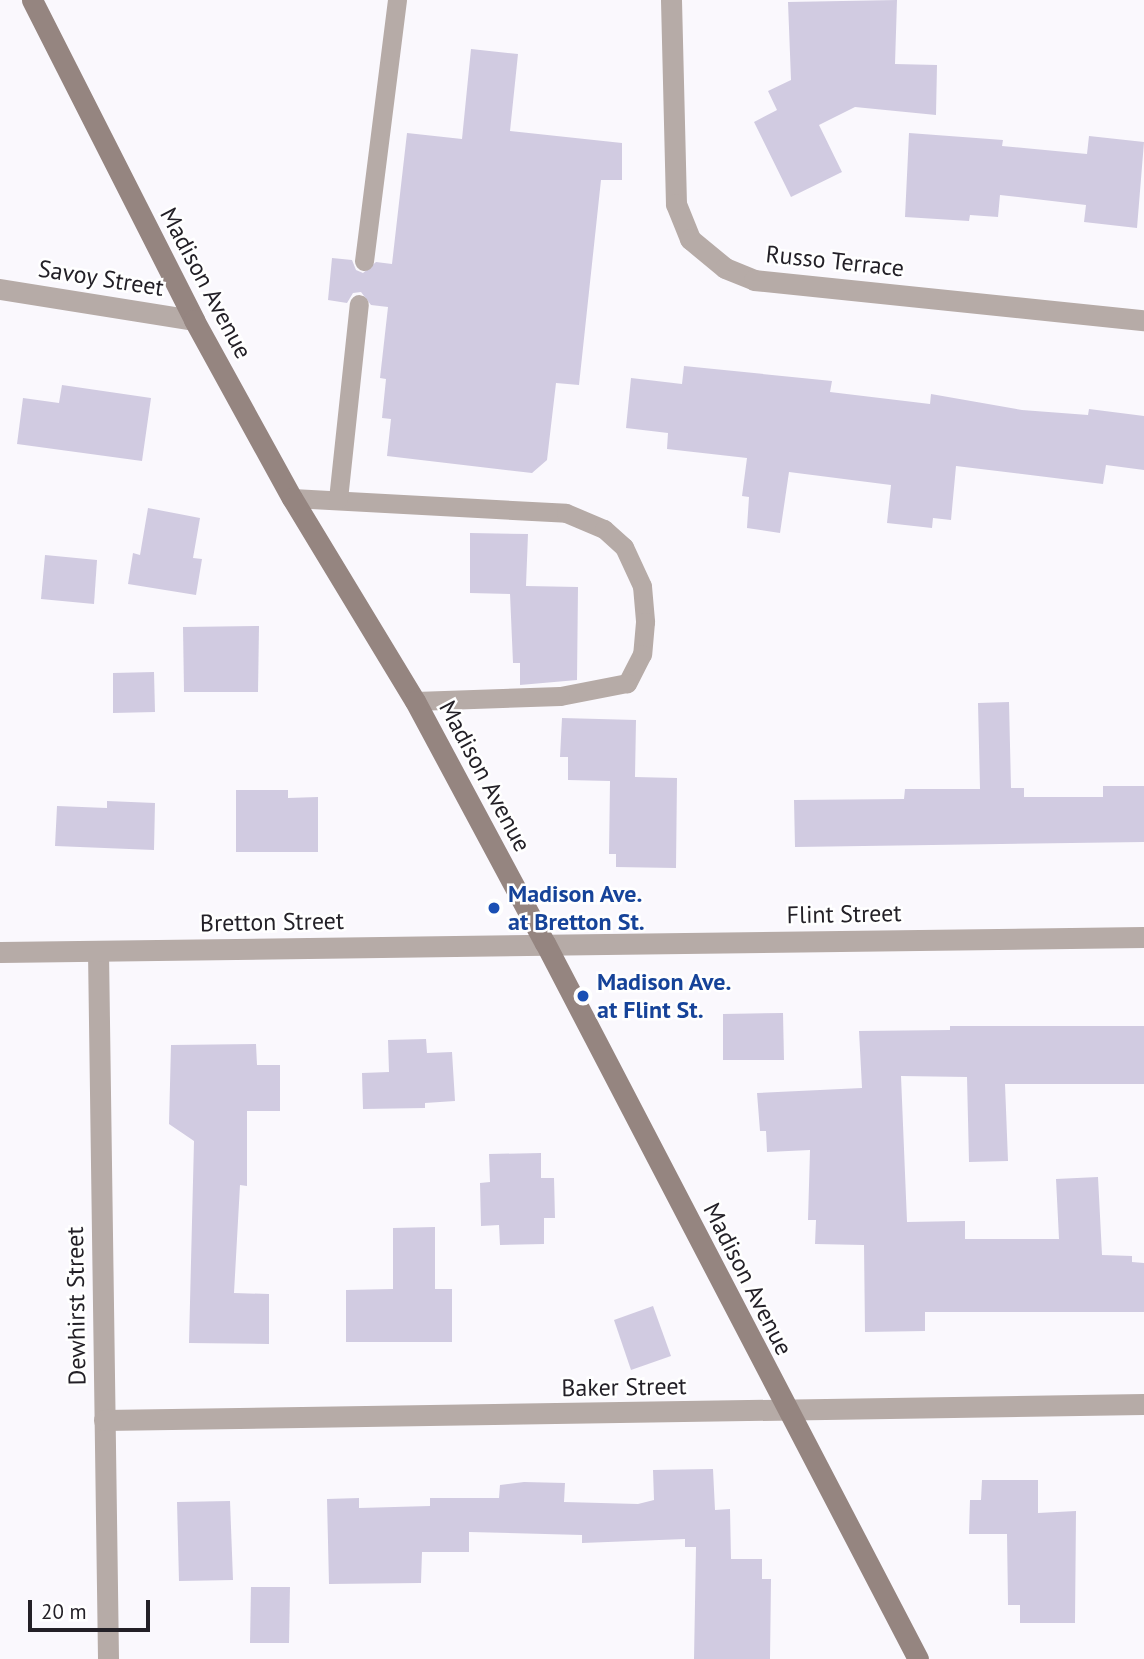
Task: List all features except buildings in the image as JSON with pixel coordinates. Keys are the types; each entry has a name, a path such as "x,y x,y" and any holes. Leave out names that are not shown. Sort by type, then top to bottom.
{"main road":[{"name":"Madison Avenue","path":"32,0 194,320 292,498 415,701 545,943 786,1411 918,1659"}],"street":[{"name":"Russo Terrace","path":"671,0 676,204 690,239 725,268 754,279 1144,320"},
{"name":"Savoy Street","path":"0,289 194,320"},
{"name":"Flint Street","path":"545,943 1144,937"},
{"name":"Bretton Street","path":"0,952 545,943"},
{"name":"Dewhirst Street","path":"98,951 108,1659"},
{"name":"Baker Street","path":"104,1420 1144,1404"}],"lane":[{"path":"364,261 397,0"},
{"path":"338,499 359,304"},
{"path":"292,498 566,513 604,529 624,547 642,586 642,654 627,683 560,696 415,701"}],"place":[{"name":"Madison Ave. at Bretton St.","path":"494,908"},
{"name":"Madison Ave. at Flint St.","path":"583,996"}]}
